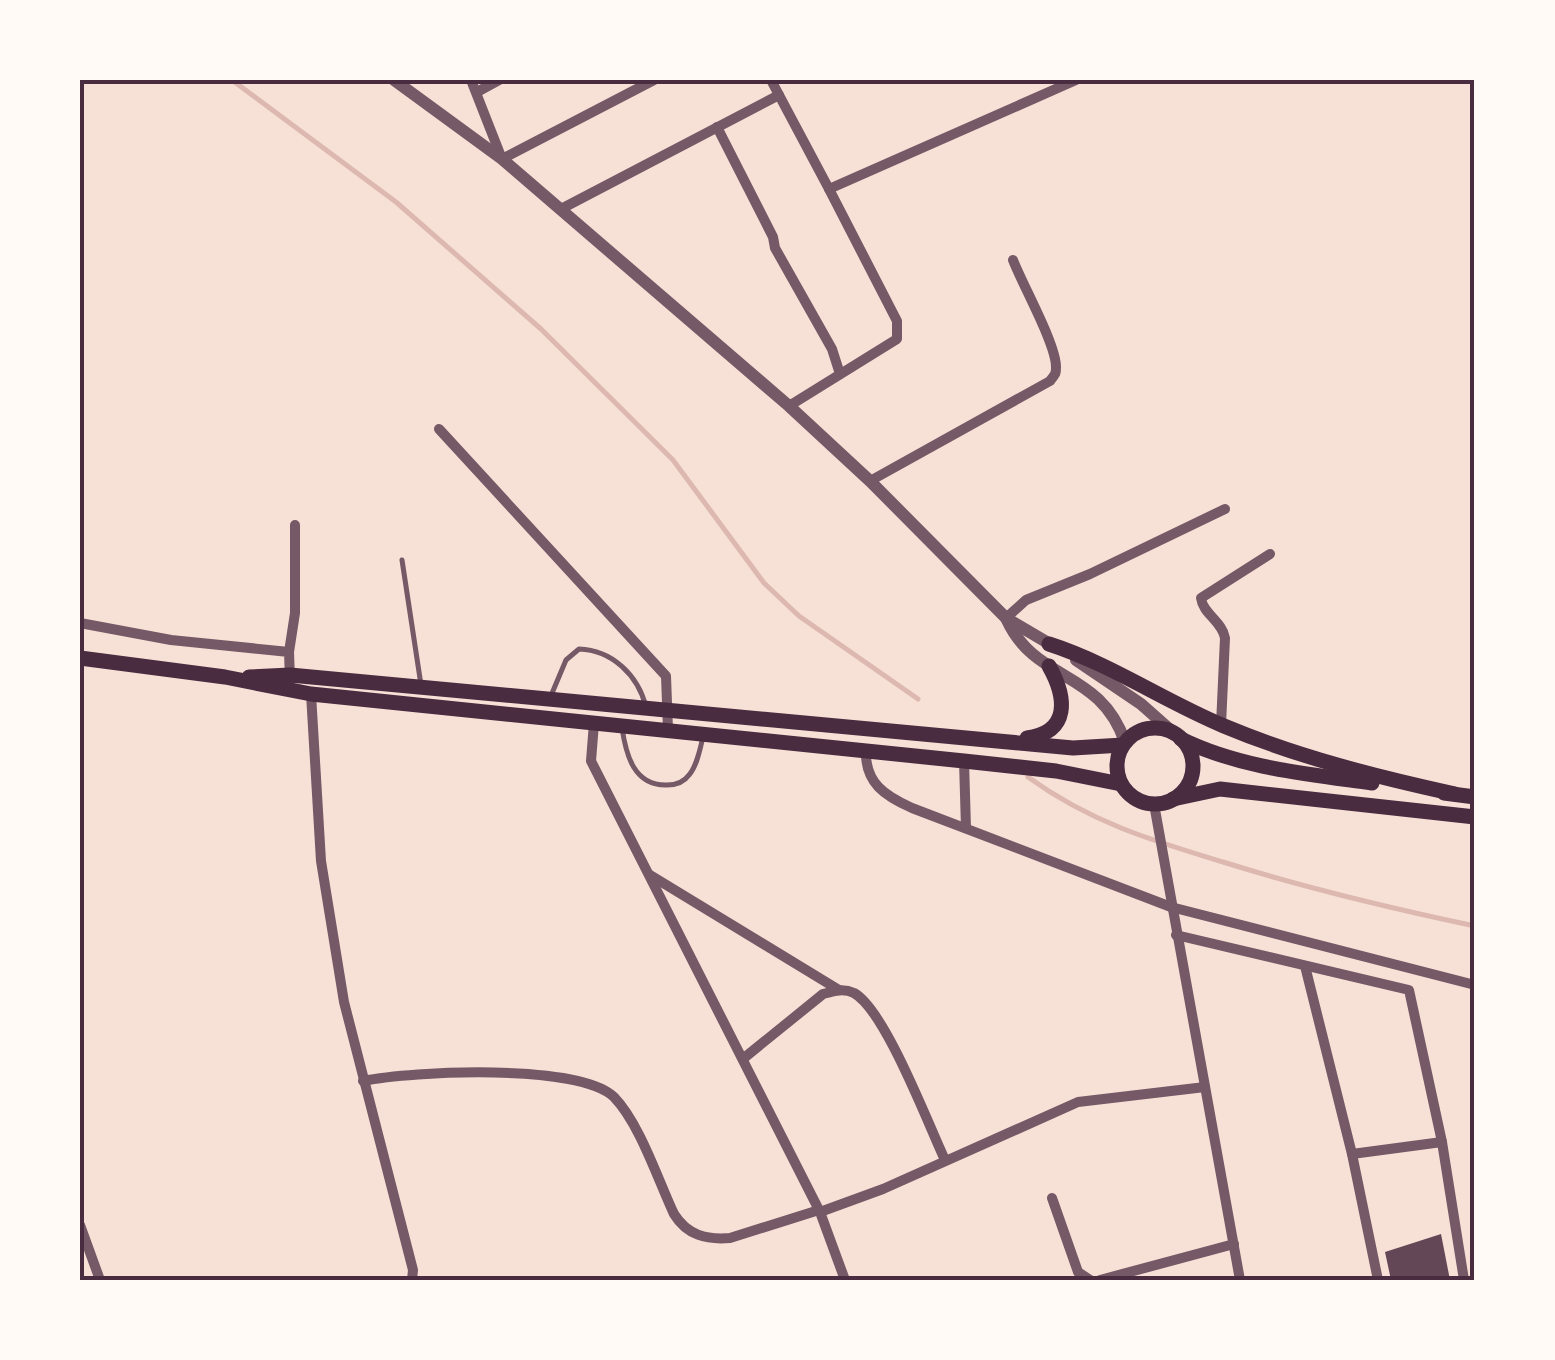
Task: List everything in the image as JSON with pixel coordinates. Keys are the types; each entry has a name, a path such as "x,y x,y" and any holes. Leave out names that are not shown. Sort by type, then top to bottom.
{"main road":[{"path":"1049,644 1098,661 1221,724 1337,765 1454,794"},
{"path":"80,658 289,683 421,688 1074,748 1124,744 1149,729 1163,729 1210,753 1268,768 1475,797"},
{"path":"1004,741 1043,736 1058,721 1062,700 1049,666"},
{"path":"289,683 311,694 1056,771 1121,784"},
{"path":"1174,799 1189,782 1192,771 1192,759 1178,737"},
{"path":"1124,744 1117,764 1121,784 1135,798 1154,804 1220,789 1475,817"}],"street":[{"path":"394,80 502,159 789,406 1006,618 1132,697 1178,737"},
{"path":"470,80 502,159"},
{"path":"476,92 500,80"},
{"path":"502,159 654,80"},
{"path":"771,80 896,320 896,339 789,406"},
{"path":"829,189 1076,80"},
{"path":"561,209 779,95"},
{"path":"717,127 775,248 832,350 840,374"},
{"path":"870,481 1050,381 1055,374 1056,362 1048,340 1013,260"},
{"path":"439,429 666,676 668,730"},
{"path":"1006,618 1026,600 1090,574 1225,508"},
{"path":"289,683 296,524"},
{"path":"1221,724 1225,638 1223,628 1203,606 1201,598 1270,554"},
{"path":"1006,618 1023,647 1106,704 1124,744"},
{"path":"80,623 172,640 289,652"},
{"path":"311,694 322,861 344,1002 413,1270 412,1280"},
{"path":"594,722 591,761 820,1211 845,1280"},
{"path":"866,751 866,766 878,789 912,808 1172,906 1475,985"},
{"path":"964,761 966,828"},
{"path":"1154,804 1240,1280"},
{"path":"649,874 865,1002 880,1022 945,1160"},
{"path":"1176,934 1408,990"},
{"path":"1305,966 1352,1154 1378,1280"},
{"path":"1414,970 1408,990 1442,1142 1464,1280"},
{"path":"744,1058 823,994 839,990"},
{"path":"364,1080 389,1075 459,1073 591,1082 615,1098 632,1123 682,1227 715,1239 730,1238 883,1189 1078,1102 1205,1087"},
{"path":"1352,1154 1442,1142"},
{"path":"1052,1198 1078,1272 1090,1280"},
{"path":"80,1225 100,1280"},
{"path":"1100,1280 1234,1244"}],"lane":[{"path":"402,560 421,688"},
{"path":"549,700 566,660 579,649 592,649 614,657 643,697 646,710"},
{"path":"621,725 635,772 646,782 668,786 690,775 704,733"}],"building":[{"path":"1441,1234 1450,1280 1391,1280 1385,1252"}],"waterway":[{"path":"232,80 396,202 541,329 673,460 764,583 799,616 918,699"},
{"path":"1028,777 1098,818 1170,846 1317,889 1475,926"}]}
